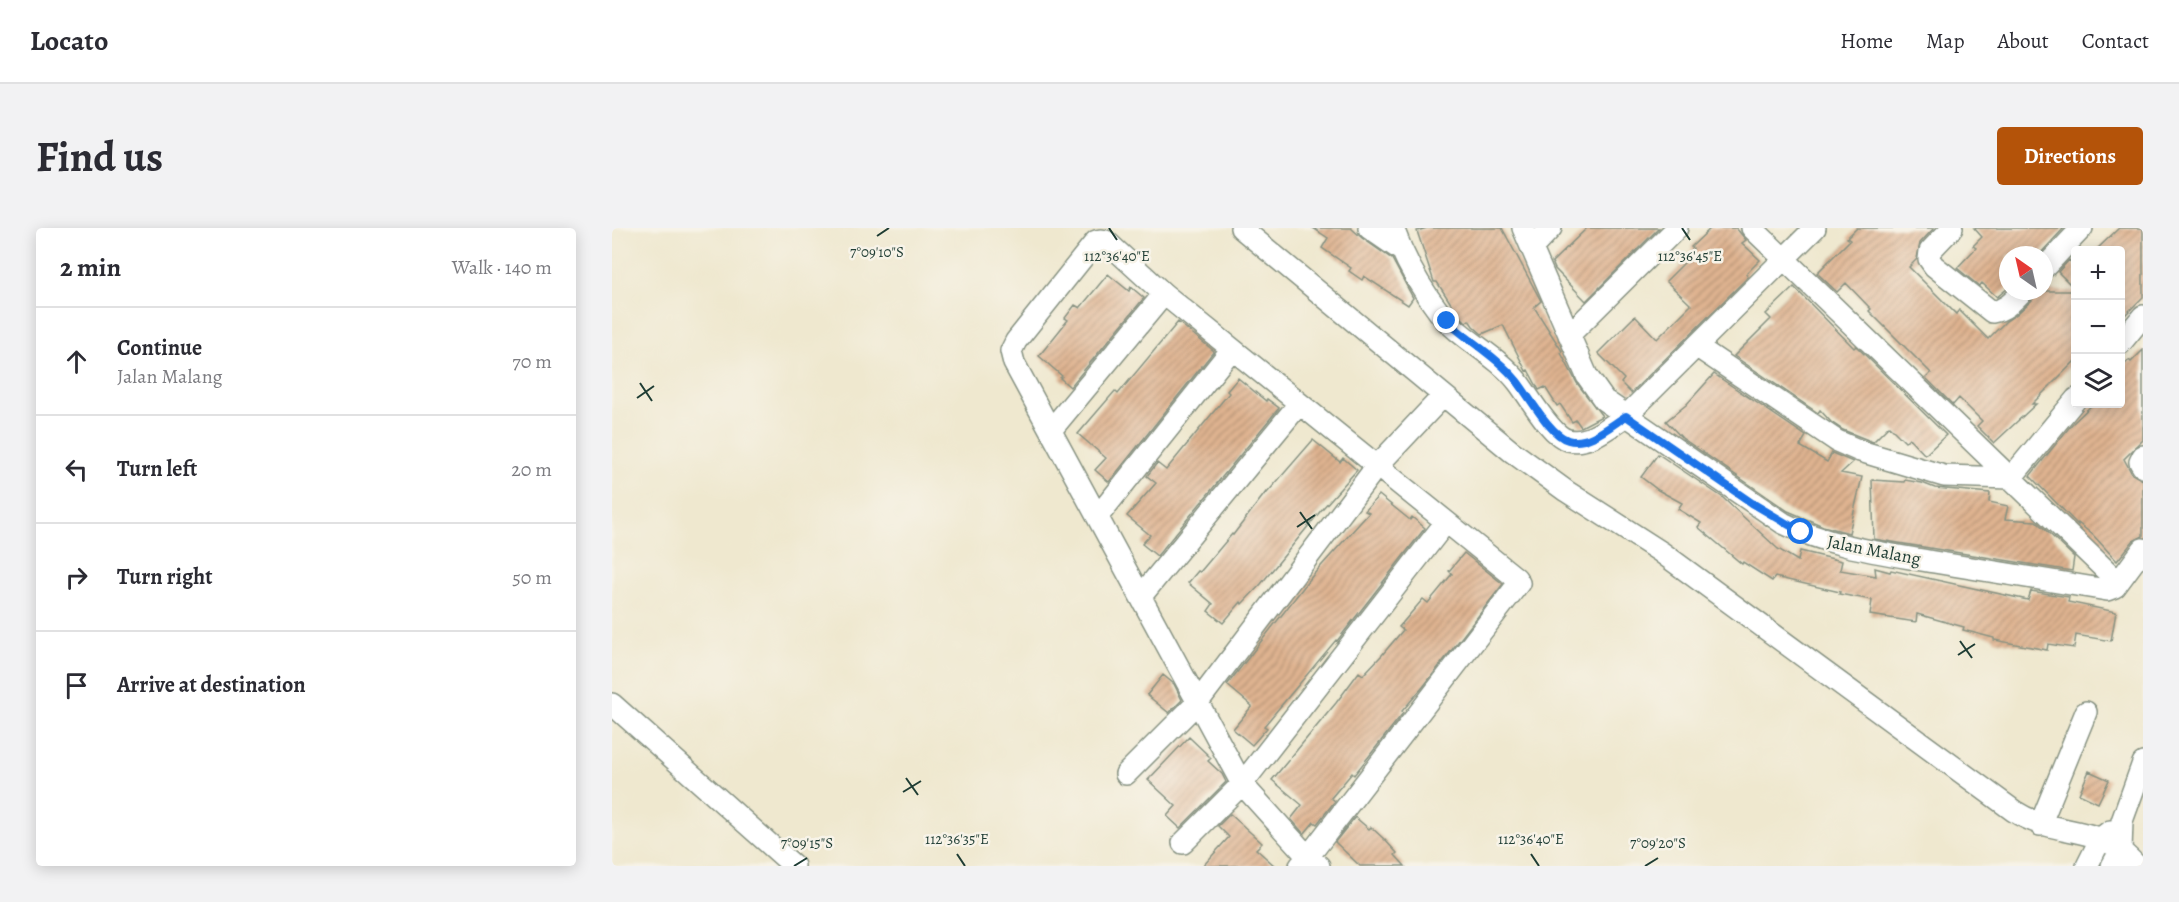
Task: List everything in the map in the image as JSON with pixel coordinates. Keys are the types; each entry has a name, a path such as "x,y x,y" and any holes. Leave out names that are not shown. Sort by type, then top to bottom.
{"street":[{"path":"1241,228 1511,451 1566,491 1661,552 2004,804 2027,820 2040,825 2101,838 2116,858 2137,866"},
{"path":"1369,228 1401,250"},
{"path":"1393,228 1401,250 1416,278 1447,321 1487,352 1516,380 1556,433 1566,440 1575,441 1587,439 1626,416 1815,228"},
{"name":"Jalan Malang","path":"1523,228 1587,376 1604,400 1783,523 1824,541 1880,553 2107,590 2115,587 2118,582"},
{"path":"1532,248 1551,228"},
{"path":"1569,334 1677,228"},
{"path":"1752,228 2118,582 2143,549"},
{"path":"1952,228 1930,251 1929,259 1934,266 1992,312 2000,311 2015,300"},
{"path":"2053,259 2082,228"},
{"path":"1101,240 1106,241 1164,294 1232,349 1516,578 1518,586 1309,863 1242,784 1014,363 1011,351 1016,341 1096,241 1101,240"},
{"path":"1051,430 1164,294"},
{"path":"2125,339 2143,316"},
{"path":"1696,346 1838,441 1860,451 1924,471 1966,478 2011,478"},
{"path":"1098,516 1232,349"},
{"path":"1126,774 1198,702 1377,466 1443,396"},
{"path":"1141,596 1299,404"},
{"path":"2011,478 2071,405"},
{"path":"1966,478 1979,449"},
{"path":"2143,456 2140,462 2143,467"},
{"path":"1183,843 1242,784 1446,522"},
{"path":"612,704 795,866"},
{"path":"2040,825 2086,712"},
{"path":"2116,858 2122,821 2143,763"},
{"path":"2086,866 2101,838 2122,821"}],"building":[{"path":"1313,228 1351,228 1392,259 1413,298 1408,305 1364,276 1362,280 1349,271 1351,268 1322,248 1328,238"},
{"path":"1427,228 1502,228 1541,301 1534,307 1562,351 1577,383 1602,416 1581,427 1576,420 1572,422 1560,404 1557,406 1545,387 1539,390 1528,370 1526,371 1503,325 1482,334 1469,320 1466,322 1457,313 1437,282 1434,282 1417,231"},
{"path":"1587,228 1659,228 1586,301 1555,269 1552,262"},
{"path":"1711,228 1736,228 1746,240 1742,243 1760,260 1746,274 1748,277 1631,393 1621,383 1624,379 1598,353 1635,316 1657,339 1691,305 1666,281 1687,260 1685,257 1693,249 1691,247"},
{"path":"1857,228 1934,228 1920,243 1917,259 1909,267 1956,314 1959,310 1988,339 2032,300 2053,300 2053,291 2071,291 2071,365 2032,404 2036,404 1994,443 1977,426 1982,421 1959,398 1953,405 1926,378 1931,373 1869,311 1871,309 1846,283 1837,292 1817,273 1850,240 1847,238"},
{"path":"1974,228 2064,228 2047,246 1999,246 1999,295 1997,297 1982,283 1979,286 1957,268 1976,248 1973,246 1982,237"},
{"path":"2119,228 2143,228 2143,297 2125,315 2125,246 2100,246"},
{"path":"2069,260 2071,262 2071,285 2058,272"},
{"path":"1108,274 1129,291 1131,287 1144,298 1070,387 1060,378 1062,376 1039,356 1068,320 1065,318 1075,305 1080,308"},
{"path":"1794,287 1854,348 1856,346 1946,435 1925,455 1909,438 1905,442 1889,426 1873,442 1843,430 1831,422 1820,410 1818,413 1734,356 1771,319 1766,314"},
{"path":"1178,322 1214,351 1109,482 1095,470 1106,458 1078,434 1115,391 1118,394"},
{"path":"2143,350 2143,440 2124,459 2132,474 2143,480 2143,536 2133,541 2117,561 2093,535 2078,523 2078,525 2030,476 2072,424 2089,408 2125,408 2125,364 2129,360 2131,362"},
{"path":"1714,374 1806,436 1800,446 1827,462 1832,453 1853,462 1841,473 1862,477 1849,533 1823,526 1788,511 1682,438 1666,421 1686,405"},
{"path":"1238,378 1266,401 1267,399 1279,408 1157,556 1142,544 1150,535 1127,516 1156,483 1147,476 1157,463 1166,470 1229,393 1227,391"},
{"path":"1313,440 1340,462 1343,458 1357,470 1261,584 1223,623 1208,611 1213,604 1188,583 1233,535 1266,492"},
{"path":"1658,454 1722,497 1778,549 1798,561 1800,551 1842,561 1840,570 1876,576 1875,568 1890,572 1891,570 2028,600 2031,591 2069,597 2068,602 2116,612 2111,641 2076,635 2074,648 2048,644 2047,650 1994,640 1994,638 1963,630 1964,627 1917,614 1916,622 1870,615 1872,600 1775,577 1772,581 1743,562 1742,564 1698,527 1701,523 1678,509 1682,503 1658,490 1641,477"},
{"path":"1872,480 1904,482 1905,480 1935,488 1990,493 1989,502 2008,506 2005,519 2036,521 2074,557 2072,571 1874,539"},
{"path":"1379,495 1410,520 1412,517 1425,528 1337,641 1264,726 1267,728 1252,745 1233,729 1252,706 1227,685 1313,575 1369,513 1365,511"},
{"path":"1464,553 1503,584 1354,775 1352,773 1331,798 1335,801 1317,824 1314,822 1304,834 1291,819 1302,805 1272,780 1359,672 1363,675 1403,630 1399,627 1423,599 1428,603 1452,574 1449,571"},
{"path":"1163,675 1174,684 1182,700 1169,713 1147,695"},
{"path":"1189,737 1211,758 1208,761 1222,774 1226,782 1180,828 1167,816 1176,806 1148,780"},
{"path":"2089,771 2109,780 2098,803 2079,794"},
{"path":"1230,814 1262,843 1256,849 1275,866 1203,866 1229,837 1218,826"},
{"path":"1355,817 1385,840 1405,866 1360,866 1335,842"}],"route":[{"path":"1447,321 1487,352 1516,380 1556,433 1566,440 1587,439 1626,416 1752,503 1801,532"}]}
